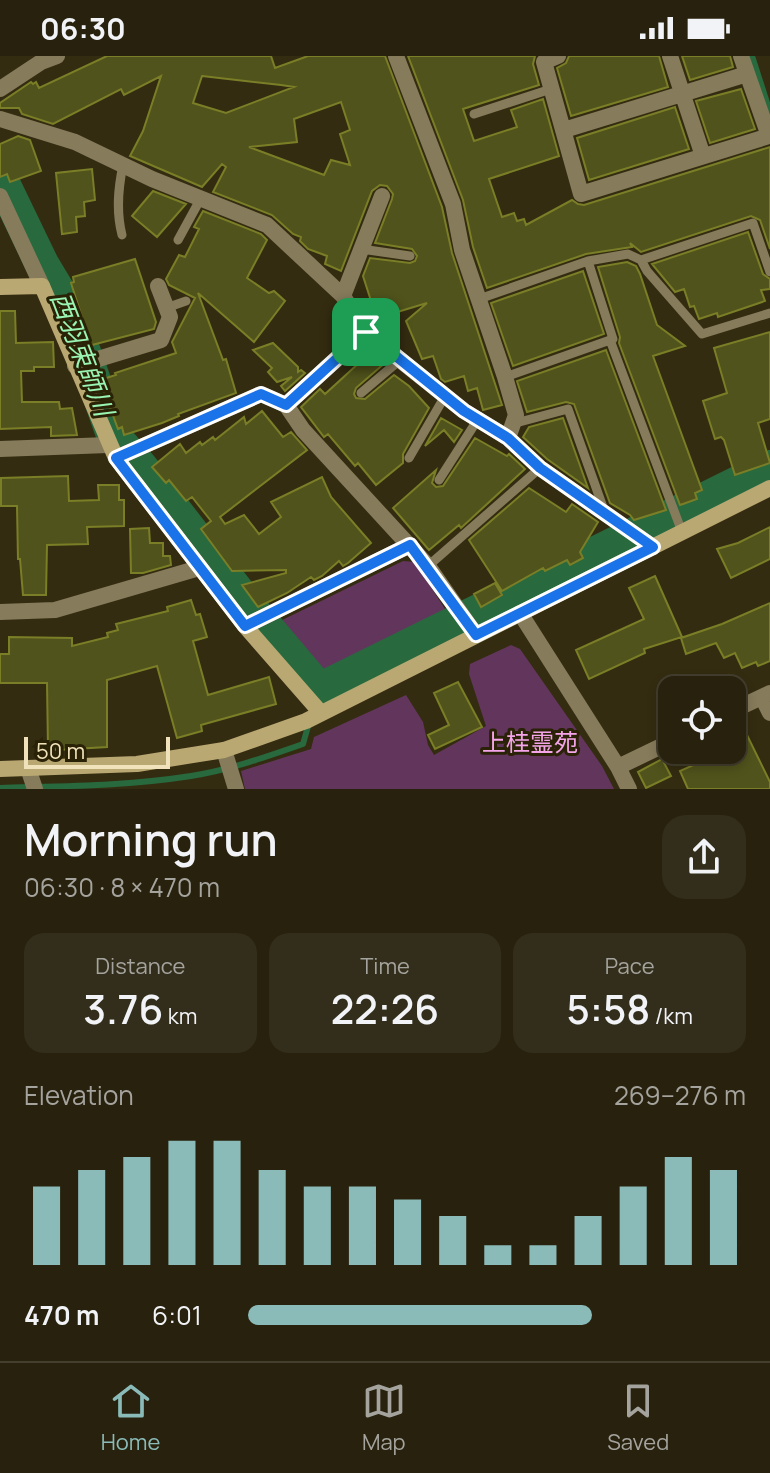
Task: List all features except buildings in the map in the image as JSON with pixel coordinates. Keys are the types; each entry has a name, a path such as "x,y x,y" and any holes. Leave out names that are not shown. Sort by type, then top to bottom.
{"street":[{"path":"0,89 41,62 57,56"},
{"path":"396,56 453,204 462,250 516,415 510,431"},
{"path":"670,56 703,156"},
{"path":"548,58 551,89 581,194 769,136 741,56"},
{"path":"564,130 747,74"},
{"path":"0,119 75,142 267,225 343,296 366,332 478,419 510,431 540,468 653,547"},
{"path":"0,196 42,286 84,364 120,452 199,568 255,622 321,713"},
{"path":"343,296 382,196"},
{"path":"0,287 42,286"},
{"path":"84,364 161,340 170,317 158,286"},
{"path":"286,405 366,332"},
{"path":"0,449 120,452 261,394 286,405 303,430 428,566 469,624"},
{"path":"0,769 32,778 137,764 229,768 469,624 520,613 653,547 678,520 770,488"},
{"path":"255,622 410,545"},
{"path":"0,612 55,610 199,568"},
{"path":"520,613 629,789"},
{"path":"746,704 766,695 770,713"},
{"path":"618,767 658,748"}],"lane":[{"path":"474,114 551,89"},
{"path":"122,235 118,204 123,165"},
{"path":"178,240 201,198"},
{"path":"641,260 753,223 770,272"},
{"path":"361,249 410,256"},
{"path":"479,299 588,261 628,254 641,260 702,334 770,313"},
{"path":"505,377 613,339 588,261"},
{"path":"166,308 186,301"},
{"path":"610,340 678,520"},
{"path":"361,393 400,360"},
{"path":"409,458 445,396"},
{"path":"510,431 568,409 604,513"},
{"path":"439,480 478,419"},
{"path":"428,566 540,468"}],"green space":[{"path":"403,561 415,562 451,623 325,684 315,681 272,628 274,624"},
{"name":"上桂霊苑","path":"511,645 520,649 602,766 614,789 245,789 241,771 311,749 314,737 406,695 423,722 428,745 434,755 486,726 469,674 470,664"}],"waterway":[{"path":"752,56 770,112"},
{"name":"西羽束師川","path":"0,177 42,264 69,309 113,435 318,688 770,467"},
{"path":"0,788 119,784 205,773 303,744 309,723"}],"route":[{"path":"366,332 464,411 508,438 540,468 653,547 476,635 410,545 245,626 116,458 261,394 286,405 366,332"}]}
